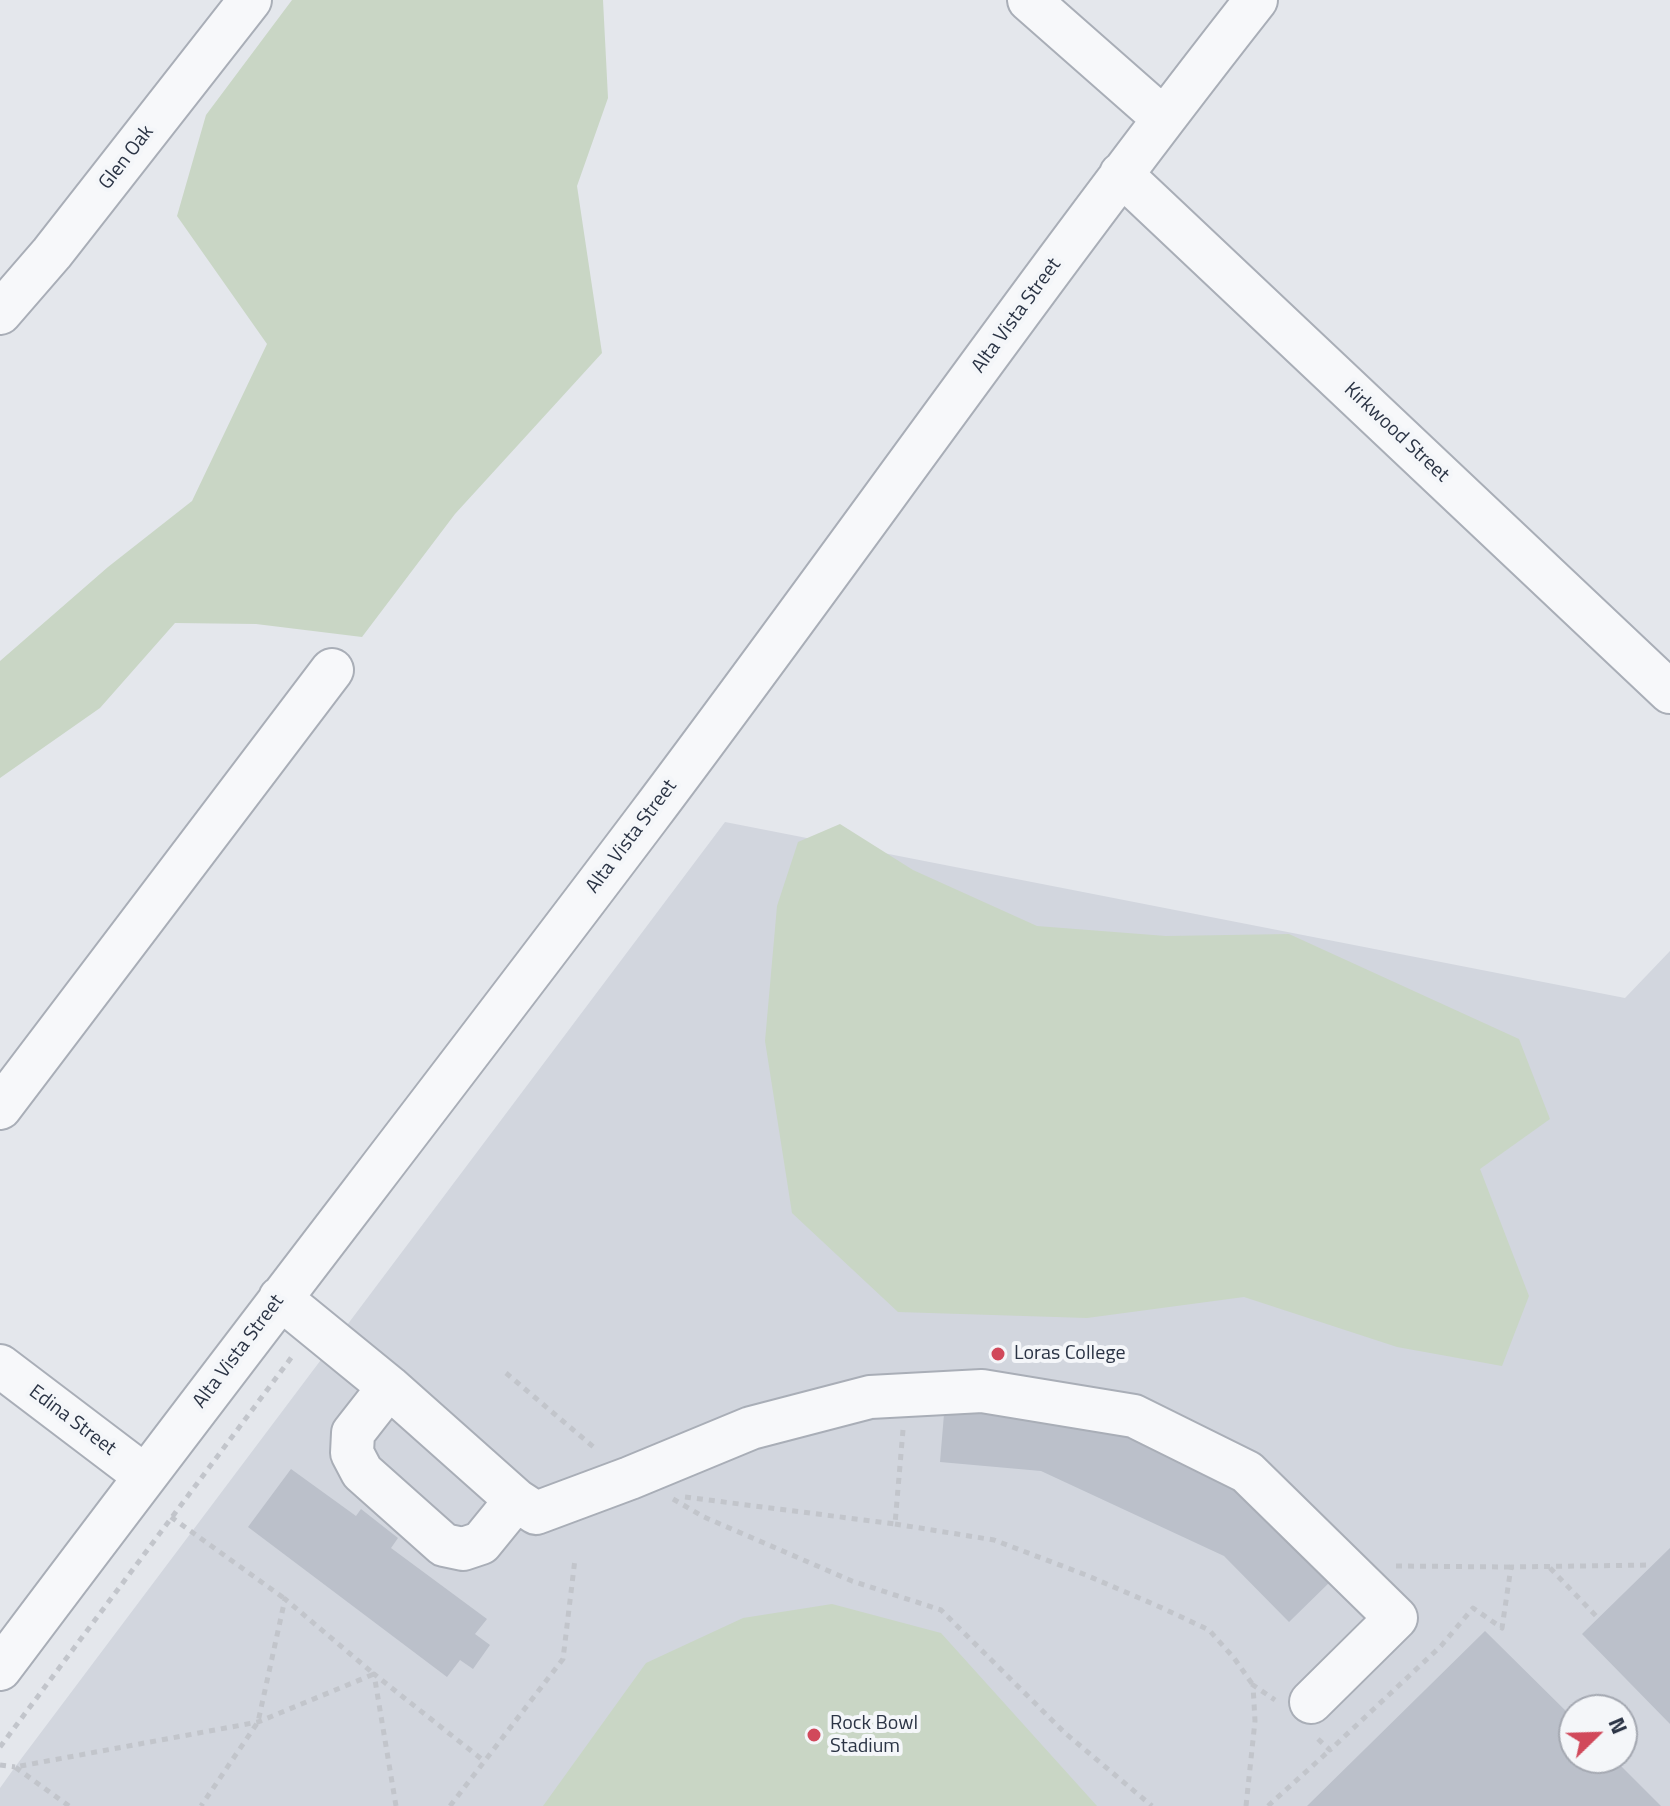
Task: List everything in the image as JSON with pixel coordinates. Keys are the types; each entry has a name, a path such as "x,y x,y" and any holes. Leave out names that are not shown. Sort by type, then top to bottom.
{"street":[{"name":"Glen Oak","path":"0,313 52,253 250,0"},
{"path":"1029,0 1163,118"},
{"name":"Alta Vista Street","path":"0,1669 649,815 1121,174 1256,0"},
{"name":"Kirkwood Street","path":"1121,174 1670,692"},
{"path":"0,1108 332,670"},
{"path":"280,1298 389,1387 516,1500 536,1513 751,1428 870,1397 982,1391 1134,1416 1247,1472 1396,1618 1299,1711"},
{"name":"Edina Street","path":"0,1366 145,1476"},
{"path":"389,1387 353,1433 352,1453 362,1472 444,1545 463,1549 481,1543 516,1500"}],"path":[{"path":"0,1747 316,1325"},
{"path":"665,1495 704,1517 852,1581 941,1610 1065,1733 1152,1806"},
{"path":"171,1517 285,1599 484,1761"},
{"path":"895,1524 994,1540 1086,1575 1209,1630 1253,1685 1299,1711 1330,1750"},
{"path":"450,1806 563,1659 575,1559"},
{"path":"1361,1583 1379,1566 1652,1565"},
{"path":"1268,1806 1441,1646 1473,1608 1502,1628 1511,1567"},
{"path":"1549,1567 1598,1618"},
{"path":"201,1806 258,1722 285,1599"},
{"path":"0,1765 15,1767 258,1722 374,1674"},
{"path":"374,1674 396,1806"},
{"path":"1246,1806 1255,1721 1253,1685"},
{"path":"15,1767 69,1806"}],"shaded area":[{"name":"Loras College","path":"725,822 1625,998 1670,951 1670,1806 0,1806 0,1788"}],"green space":[{"path":"292,0 603,0 608,98 577,186 602,353 455,514 362,637 256,624 175,623 100,708 0,778 0,661 108,567 192,501 267,344 177,216 206,115"},
{"path":"840,824 913,870 1037,926 1166,936 1289,934 1519,1039 1550,1119 1480,1169 1529,1296 1502,1366 1397,1347 1244,1297 1087,1318 898,1312 792,1213 765,1041 777,906 798,842"},
{"name":"Rock Bowl Stadium","path":"832,1604 941,1633 1097,1806 543,1806 646,1663 743,1618"}],"building":[{"path":"960,1403 1083,1414 1252,1495 1334,1578 1289,1622 1224,1556 1041,1471 940,1462 944,1414 959,1415"},
{"path":"291,1469 356,1516 361,1509 398,1538 391,1548 487,1619 475,1634 490,1645 473,1669 460,1660 447,1677 248,1527"},
{"path":"1670,1548 1670,1724 1582,1634"},
{"path":"1485,1631 1558,1703 1558,1774 1629,1774 1661,1806 1307,1806"}],"place":[{"name":"Loras College","path":"998,1354"},
{"name":"Rock Bowl Stadium","path":"814,1735"}]}
